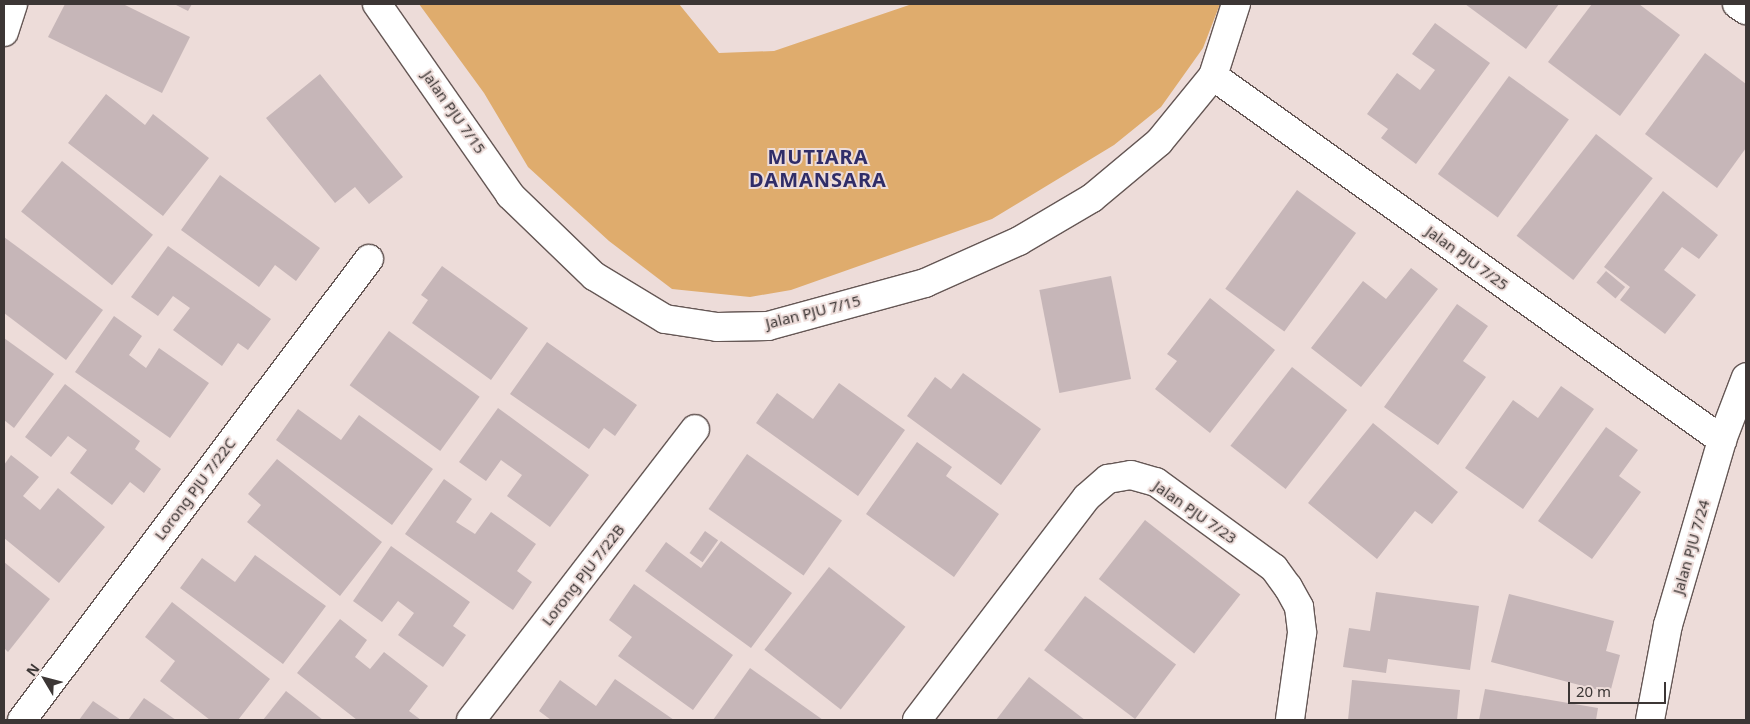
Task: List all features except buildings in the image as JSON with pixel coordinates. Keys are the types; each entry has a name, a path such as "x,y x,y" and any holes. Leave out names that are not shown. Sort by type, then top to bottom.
{"street":[{"path":"4,32 13,4"},
{"name":"Jalan PJU 7/15","path":"377,4 510,195 594,276 665,318 717,328 768,326 926,283 1019,241 1092,198 1160,142 1213,76 1236,4"},
{"path":"1737,4 1746,10"},
{"name":"Jalan PJU 7/25","path":"1213,76 1722,440"},
{"name":"Lorong PJU 7/22C","path":"22,720 369,259"},
{"name":"Jalan PJU 7/24","path":"1650,720 1668,625 1722,440 1746,377"},
{"name":"Lorong PJU 7/22B","path":"471,720 695,429"},
{"name":"Jalan PJU 7/23","path":"917,720 1087,497 1108,479 1130,475 1156,482 1274,568 1288,587 1299,607 1302,633 1290,720"}],"shaded area":[{"path":"419,4 679,4 719,53 774,51 912,4 1220,4 1203,48 1161,107 1114,145 992,219 791,290 750,297 672,289 609,241 528,167 484,93"}],"district":[{"name":"MUTIARA DAMANSARA","path":"818,168"}]}
